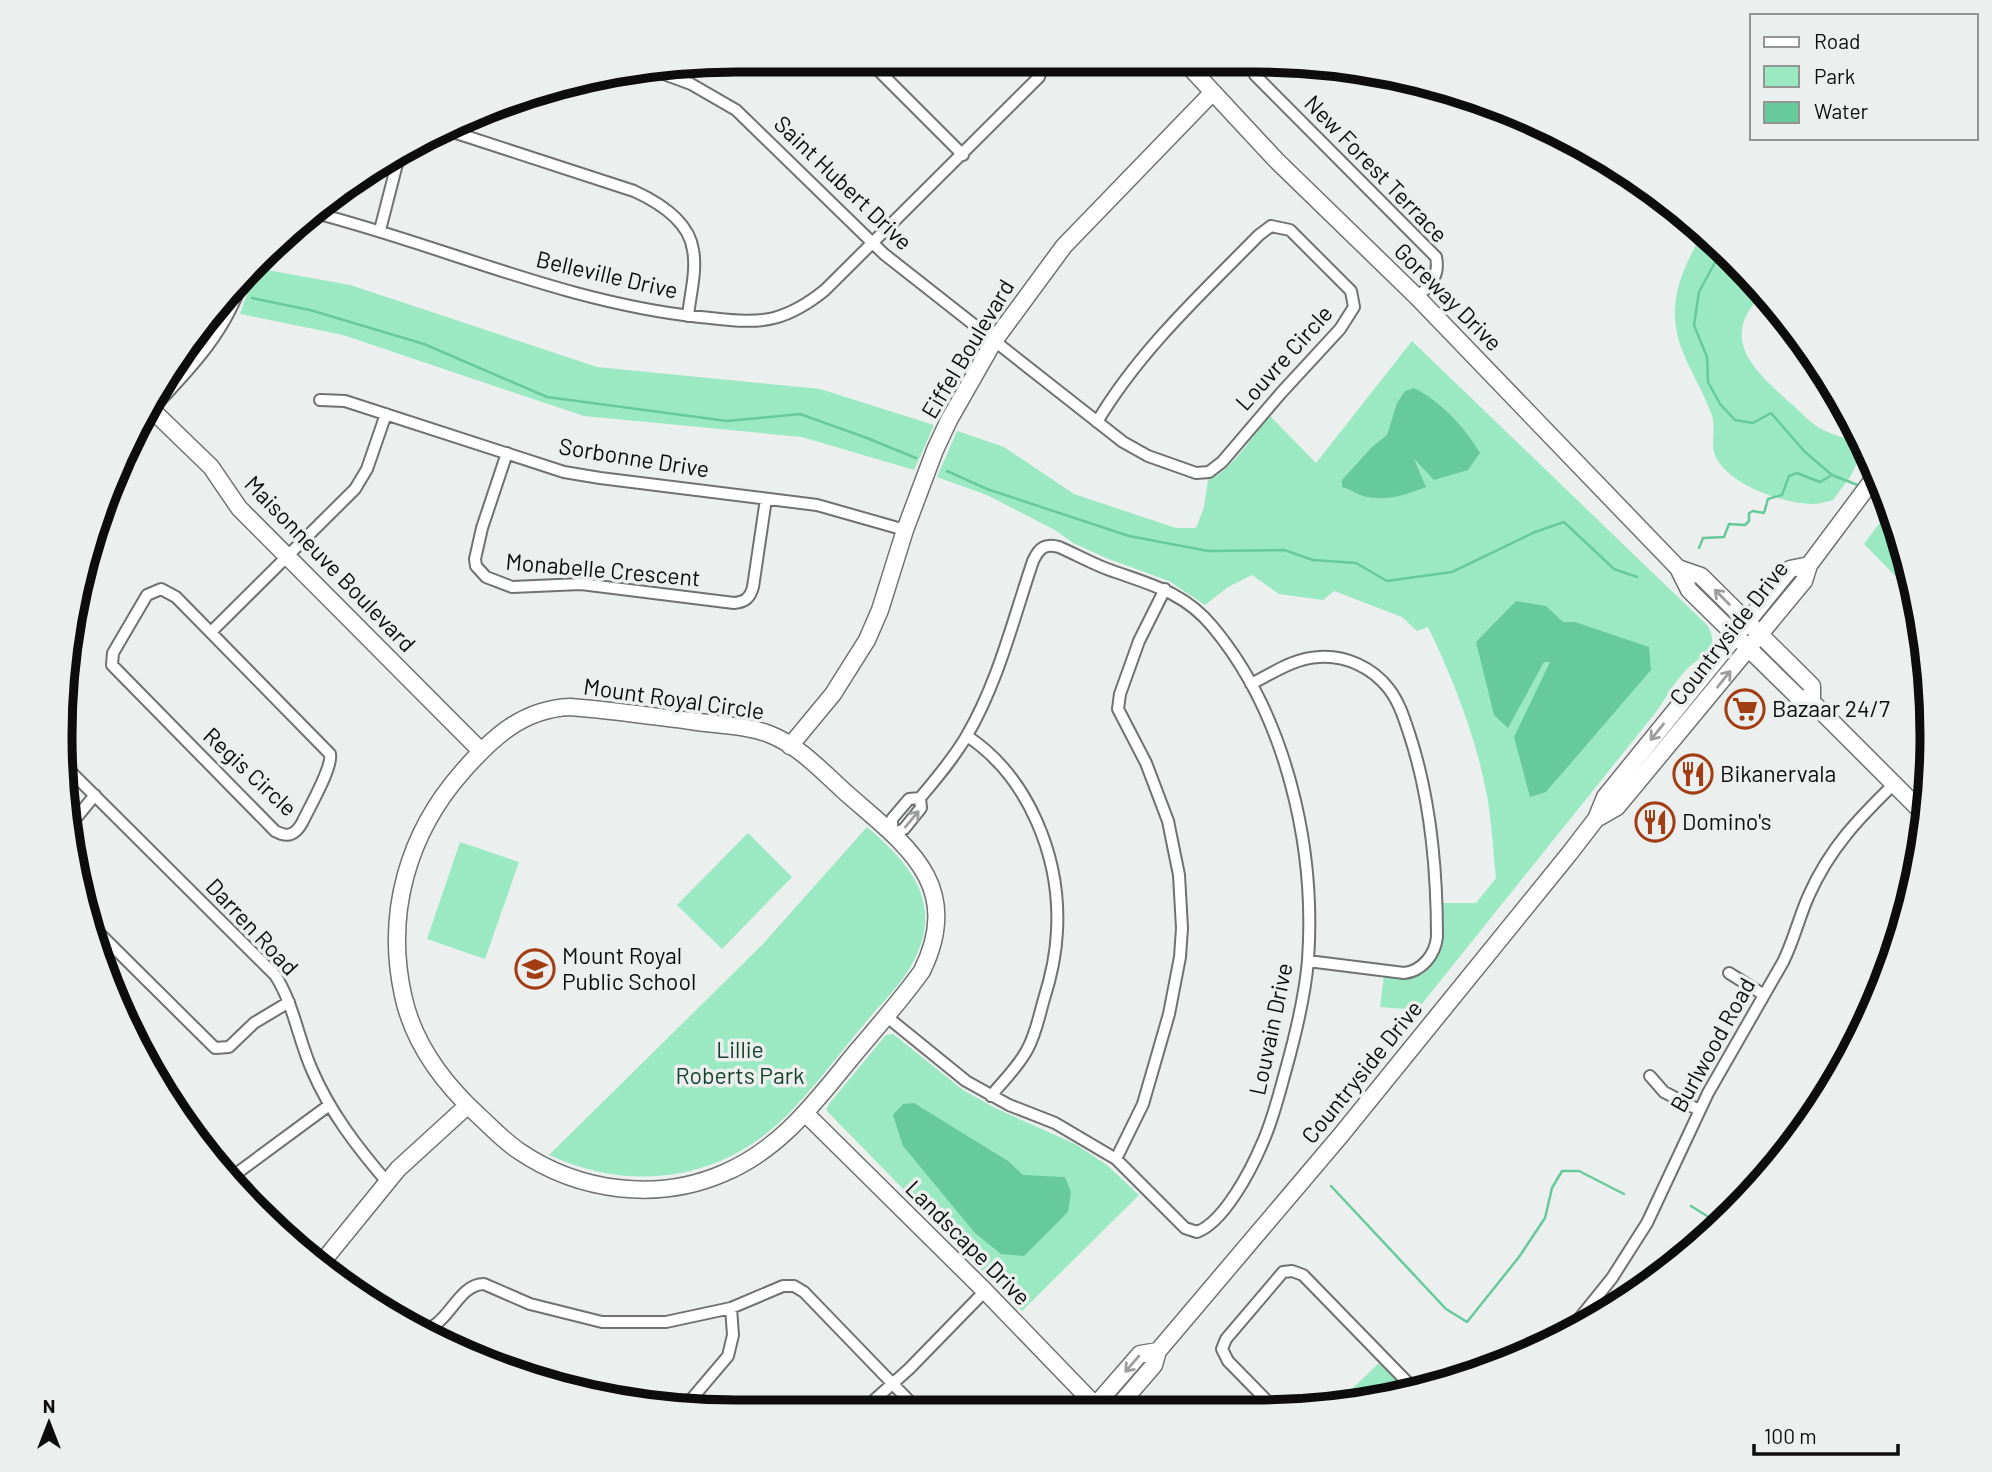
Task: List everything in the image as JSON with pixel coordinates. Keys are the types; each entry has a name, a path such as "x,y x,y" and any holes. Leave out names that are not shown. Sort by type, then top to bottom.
{"street":[{"path":"880,72 963,155"},
{"name":"Belleville Drive","path":"323,216 380,230 585,296 688,316 755,321 785,314 811,302 825,290 963,155 1041,72"},
{"name":"Goreway Drive","path":"1194,72 1276,160 1417,298 1678,568 1689,590 1798,697 1812,702 1916,806"},
{"name":"Saint Hubert Drive","path":"666,75 691,84 736,110 872,243 994,341"},
{"name":"New Forest Terrace","path":"1255,75 1436,257 1438,265 1433,281 1417,298"},
{"name":"Eiffel Boulevard","path":"790,746 833,694 867,640 880,610 905,530 935,450 958,402 994,341 1037,280 1077,231 1213,92"},
{"path":"457,133 634,191 659,204 678,221 693,248 688,316"},
{"path":"380,230 397,166"},
{"name":"Louvre Circle","path":"994,341 1097,422 1123,442 1148,456 1196,472 1209,472 1222,462 1280,393 1340,329 1354,307 1351,291 1290,230 1271,226 1259,235 1151,346 1097,422"},
{"path":"173,384 209,346 235,301"},
{"name":"Sorbonne Drive","path":"320,400 345,401 582,475 832,508 905,530"},
{"name":"Maisonneuve Boulevard","path":"156,413 205,461 239,508 481,751"},
{"path":"211,632 355,489 362,478 386,414"},
{"name":"Monabelle Crescent","path":"507,453 482,528 475,559 480,573 494,582 512,587 581,584 742,602 751,594 753,587 766,499"},
{"name":"Countryside Drive","path":"1596,818 1617,807 1749,649 1804,581 1809,565 1870,482"},
{"name":"Louvain Drive","path":"886,1016 949,1069 991,1096 1055,1123 1116,1159 1185,1228 1197,1232 1210,1224 1246,1178 1269,1129 1300,1018 1308,961 1308,887 1298,815 1283,759 1251,684 1221,637 1205,617 1185,601 1166,589 1104,568 1059,547 1051,545 1039,550 993,681 967,736 920,798 909,799 892,818 892,834"},
{"name":"Countryside Drive","path":"1124,1400 1154,1365 1158,1351 1349,1125 1596,818 1605,797 1790,569 1809,565"},
{"name":"Goreway Drive","path":"1678,568 1701,576 1812,686 1812,702"},
{"path":"1116,1159 1143,1104 1169,1014 1180,957 1179,876 1168,821 1146,762 1118,709 1132,658 1166,589"},
{"name":"Regis Circle","path":"153,590 170,592 211,632 332,759 302,823 291,835 275,831 112,665 113,653 147,595 153,590"},
{"path":"1251,684 1289,664 1320,657 1352,662 1373,673 1389,689 1399,705 1413,745 1425,795 1433,843 1437,897 1437,937 1431,955 1420,968 1404,972 1308,961"},
{"name":"Mount Royal Circle","path":"570,707 747,728 770,734 790,746 909,848 924,869 935,904 936,929 922,971 806,1114 770,1147 724,1173 689,1184 635,1189 600,1186 545,1167 517,1150 467,1106 432,1063 418,1038 403,997 396,933 404,876 421,830 443,795 481,751 520,719 542,710 570,707"},
{"path":"967,736 992,753 1030,806 1050,859 1057,901 1058,932 1054,962 1034,1034 1024,1056 991,1096"},
{"name":"Darren Road","path":"73,774 275,975 289,1002 307,1060 328,1106 360,1151 387,1182"},
{"name":"Burlwood Road","path":"1583,1314 1612,1278 1647,1223 1699,1110 1792,944 1807,898 1829,857 1855,822 1894,784"},
{"path":"76,817 95,795"},
{"path":"103,938 215,1048 229,1047 254,1023 289,1002"},
{"path":"1729,972 1764,995"},
{"path":"1650,1076 1664,1092 1699,1110"},
{"path":"237,1174 328,1106"},
{"path":"326,1258 387,1182 415,1152 467,1106"},
{"name":"Landscape Drive","path":"806,1114 985,1291 1089,1400"},
{"path":"1266,1400 1228,1361 1222,1349 1226,1339 1283,1272 1292,1271 1303,1275 1408,1382"},
{"path":"432,1326 469,1288 477,1284 484,1284 530,1304 602,1321 666,1322 731,1308 783,1286 797,1287 909,1400"},
{"path":"875,1400 985,1291"},
{"path":"692,1399 728,1356 733,1335 731,1308"},
{"name":"Countryside Drive","path":"1102,1400 1140,1354 1158,1351"}],"green space":[{"path":"1698,241 1726,266 1757,301 1743,325 1742,339 1753,365 1812,423 1852,441 1859,458 1833,500 1812,504 1772,496 1743,483 1721,465 1713,445 1713,418 1677,335 1675,306 1686,265"},
{"path":"263,269 350,285 597,367 820,389 934,425 914,470 802,437 584,416 343,335 240,314 251,283"},
{"path":"1412,341 1707,625 1712,641 1709,650 1682,675 1656,712 1417,1010 1380,1007 1384,976 1411,979 1422,974 1441,950 1443,903 1476,903 1496,878 1489,806 1477,752 1447,668 1428,627 1417,631 1402,617 1334,591 1323,600 1279,594 1252,575 1228,587 1205,605 1169,581 1106,558 1073,543 1055,530 987,495 937,477 957,431 1004,447 1074,494 1176,528 1196,528 1204,507 1208,480 1234,460 1269,415 1316,463"},
{"path":"1883,518 1902,583 1864,544"},
{"name":"Lillie Roberts Park","path":"867,827 896,855 918,885 925,920 922,939 914,960 898,985 789,1113 764,1136 736,1153 707,1166 677,1174 645,1177 613,1174 581,1167 549,1155 761,946"},
{"path":"748,833 792,877 722,949 677,905"},
{"path":"460,842 519,862 485,959 427,939"},
{"path":"893,1034 963,1090 995,1108 1075,1144 1107,1165 1139,1195 1022,1311 826,1110 886,1035"},
{"path":"1379,1363 1400,1384 1386,1387 1346,1394"}],"water":[{"path":"1414,388 1442,407 1474,443 1480,453 1468,470 1434,480 1414,459 1426,487 1403,495 1380,498 1363,496 1342,487 1342,480 1372,447 1387,435 1397,403 1405,391"},
{"path":"1516,601 1546,606 1563,622 1575,622 1649,647 1651,670 1546,792 1530,797 1514,737 1550,662 1544,662 1508,728 1494,715 1476,642"},
{"path":"914,1103 1008,1161 1023,1175 1065,1177 1071,1192 1068,1212 1024,1256 1001,1254 975,1233 903,1146 893,1115 903,1104"}],"waterway":[{"path":"1717,258 1699,292 1694,325 1707,357 1708,382 1720,404 1735,420 1753,423 1771,413 1805,452 1832,475 1860,486"},
{"path":"252,298 310,310 424,344 547,397 727,421 800,414 916,458"},
{"path":"947,471 987,489 1129,536 1208,551 1284,550 1313,560 1356,563 1387,581 1452,572 1535,532 1564,522 1614,569 1637,577"},
{"path":"1699,548 1703,538 1724,537 1729,524 1745,525 1749,521 1749,513 1764,513 1768,499 1782,495 1789,476 1797,473 1820,482 1832,475"},
{"path":"1331,1186 1446,1309 1467,1322 1519,1257 1545,1218 1552,1188 1562,1171 1579,1171 1624,1194"},
{"path":"1691,1206 1712,1219"}],"place":[{"name":"Bazaar 24/7","path":"1745,709"},
{"name":"Bikanervala","path":"1693,774"},
{"name":"Domino's","path":"1655,822"},
{"name":"Mount Royal Public School","path":"535,969"}]}
